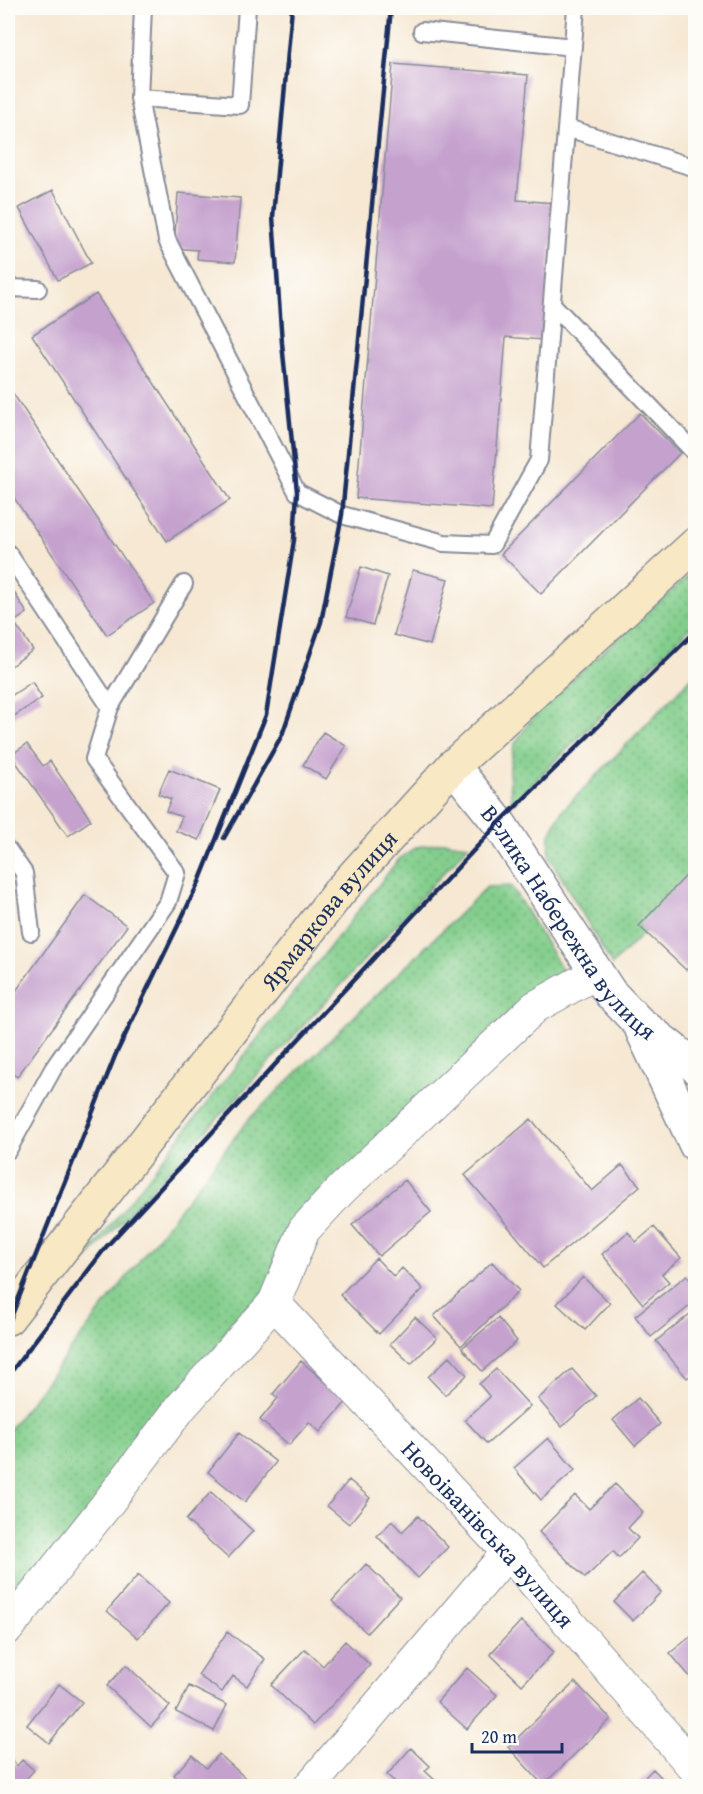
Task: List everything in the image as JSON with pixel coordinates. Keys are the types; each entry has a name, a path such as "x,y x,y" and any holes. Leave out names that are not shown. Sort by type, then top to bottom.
{"main road":[{"name":"Ярмаркова вулиця","path":"8,1318 339,892 453,766 696,544"}],"street":[{"name":"Велика Набережна вулиця","path":"453,766 499,823 610,993 638,1023 692,1060"},
{"path":"8,1628 181,1407 274,1303 304,1230 342,1189 535,1007 596,973"},
{"path":"638,1023 696,1145"},
{"name":"Новоіванівська вулиця","path":"274,1303 508,1552 696,1770"},
{"path":"310,1786 508,1552"}],"lane":[{"path":"143,8 139,98 168,240 297,492 342,515 444,543 492,544 539,460 576,8"},
{"path":"139,98 240,105 247,8"},
{"path":"422,31 573,47"},
{"path":"567,128 696,168"},
{"path":"8,288 38,289"},
{"path":"552,304 696,454"},
{"path":"8,553 110,707"},
{"path":"8,1150 53,1069 168,902 177,873 94,759 110,707 184,584"},
{"path":"8,850 24,873 31,932"}],"green space":[{"path":"695,570 695,623 512,804 509,772 514,745 539,708"},
{"path":"695,674 695,881 612,965 549,856 550,834 562,811"},
{"path":"445,842 469,845 70,1277 399,859 417,847"},
{"path":"511,886 567,977 302,1223 269,1301 8,1617 8,1431 248,1120 487,887"}],"building":[{"path":"393,64 528,75 517,200 555,203 543,340 506,337 492,509 356,498"},
{"path":"53,190 91,263 58,280 19,208"},
{"path":"178,193 240,198 235,262 197,259 198,250 174,248"},
{"path":"96,294 230,500 167,541 32,335"},
{"path":"8,386 154,603 107,635 8,489"},
{"path":"640,413 680,453 541,594 501,554"},
{"path":"361,567 388,576 373,625 346,617"},
{"path":"413,570 448,579 430,645 394,635"},
{"path":"8,583 27,613 14,622 33,650 8,668"},
{"path":"32,682 42,698 11,718 8,714 8,698"},
{"path":"323,732 346,746 326,779 303,765"},
{"path":"27,744 43,766 50,761 91,820 68,836 11,755"},
{"path":"169,769 220,790 199,840 176,831 182,817 166,811 171,799 158,794"},
{"path":"696,865 696,959 686,970 639,926"},
{"path":"85,895 127,926 17,1077 8,1070 8,1002"},
{"path":"531,1119 592,1191 622,1165 640,1186 543,1268 465,1175"},
{"path":"405,1180 431,1212 379,1256 352,1225"},
{"path":"654,1227 681,1258 662,1274 669,1282 643,1304 602,1254 628,1232 636,1242"},
{"path":"376,1258 394,1277 402,1268 423,1289 379,1334 340,1295"},
{"path":"492,1262 519,1291 461,1346 434,1316"},
{"path":"687,1275 696,1285 696,1301 651,1337 635,1316"},
{"path":"583,1277 610,1303 585,1330 557,1304"},
{"path":"696,1309 696,1371 687,1378 656,1341"},
{"path":"415,1317 437,1338 411,1364 390,1344"},
{"path":"498,1318 517,1341 482,1371 462,1348"},
{"path":"450,1356 467,1375 445,1395 428,1377"},
{"path":"301,1361 347,1401 320,1432 309,1422 289,1445 260,1420 278,1398 273,1394"},
{"path":"496,1369 530,1406 487,1444 465,1420 490,1397 479,1384"},
{"path":"572,1369 596,1396 562,1427 538,1399"},
{"path":"638,1398 660,1424 635,1446 613,1420"},
{"path":"239,1433 276,1462 245,1502 208,1472"},
{"path":"548,1438 575,1470 541,1500 514,1468"},
{"path":"349,1480 370,1498 349,1524 327,1506"},
{"path":"615,1484 643,1512 628,1528 638,1538 619,1558 613,1551 585,1578 539,1532 575,1495 589,1509"},
{"path":"211,1492 253,1531 228,1558 186,1520"},
{"path":"418,1516 448,1547 418,1578 377,1536 392,1521 402,1532"},
{"path":"366,1564 400,1597 367,1633 332,1601"},
{"path":"642,1573 661,1592 633,1621 614,1602"},
{"path":"138,1575 169,1603 138,1638 107,1611"},
{"path":"521,1621 554,1652 522,1685 490,1654"},
{"path":"227,1632 265,1659 247,1686 233,1676 222,1692 198,1675"},
{"path":"696,1632 696,1684 670,1653"},
{"path":"345,1641 370,1665 313,1725 271,1685 305,1649 323,1666"},
{"path":"126,1665 170,1706 151,1727 107,1686"},
{"path":"467,1668 497,1695 467,1729 437,1702"},
{"path":"575,1682 611,1719 543,1785 508,1747"},
{"path":"59,1684 82,1702 49,1743 27,1725"},
{"path":"189,1686 227,1705 214,1731 176,1712"},
{"path":"411,1748 430,1766 425,1771 437,1782 433,1786 400,1786 387,1775"},
{"path":"219,1754 254,1786 187,1786 174,1775 192,1755 206,1768"},
{"path":"8,1757 17,1766 22,1760 34,1770 20,1786 8,1786"},
{"path":"653,1769 670,1786 636,1786"}],"railway":[{"path":"8,1325 115,1056 199,882 266,715 294,540 297,492 282,343 273,217 292,8"},
{"path":"224,838 282,735 321,622 342,515 391,8"},
{"path":"8,1376 106,1247 499,823 696,631"}]}
